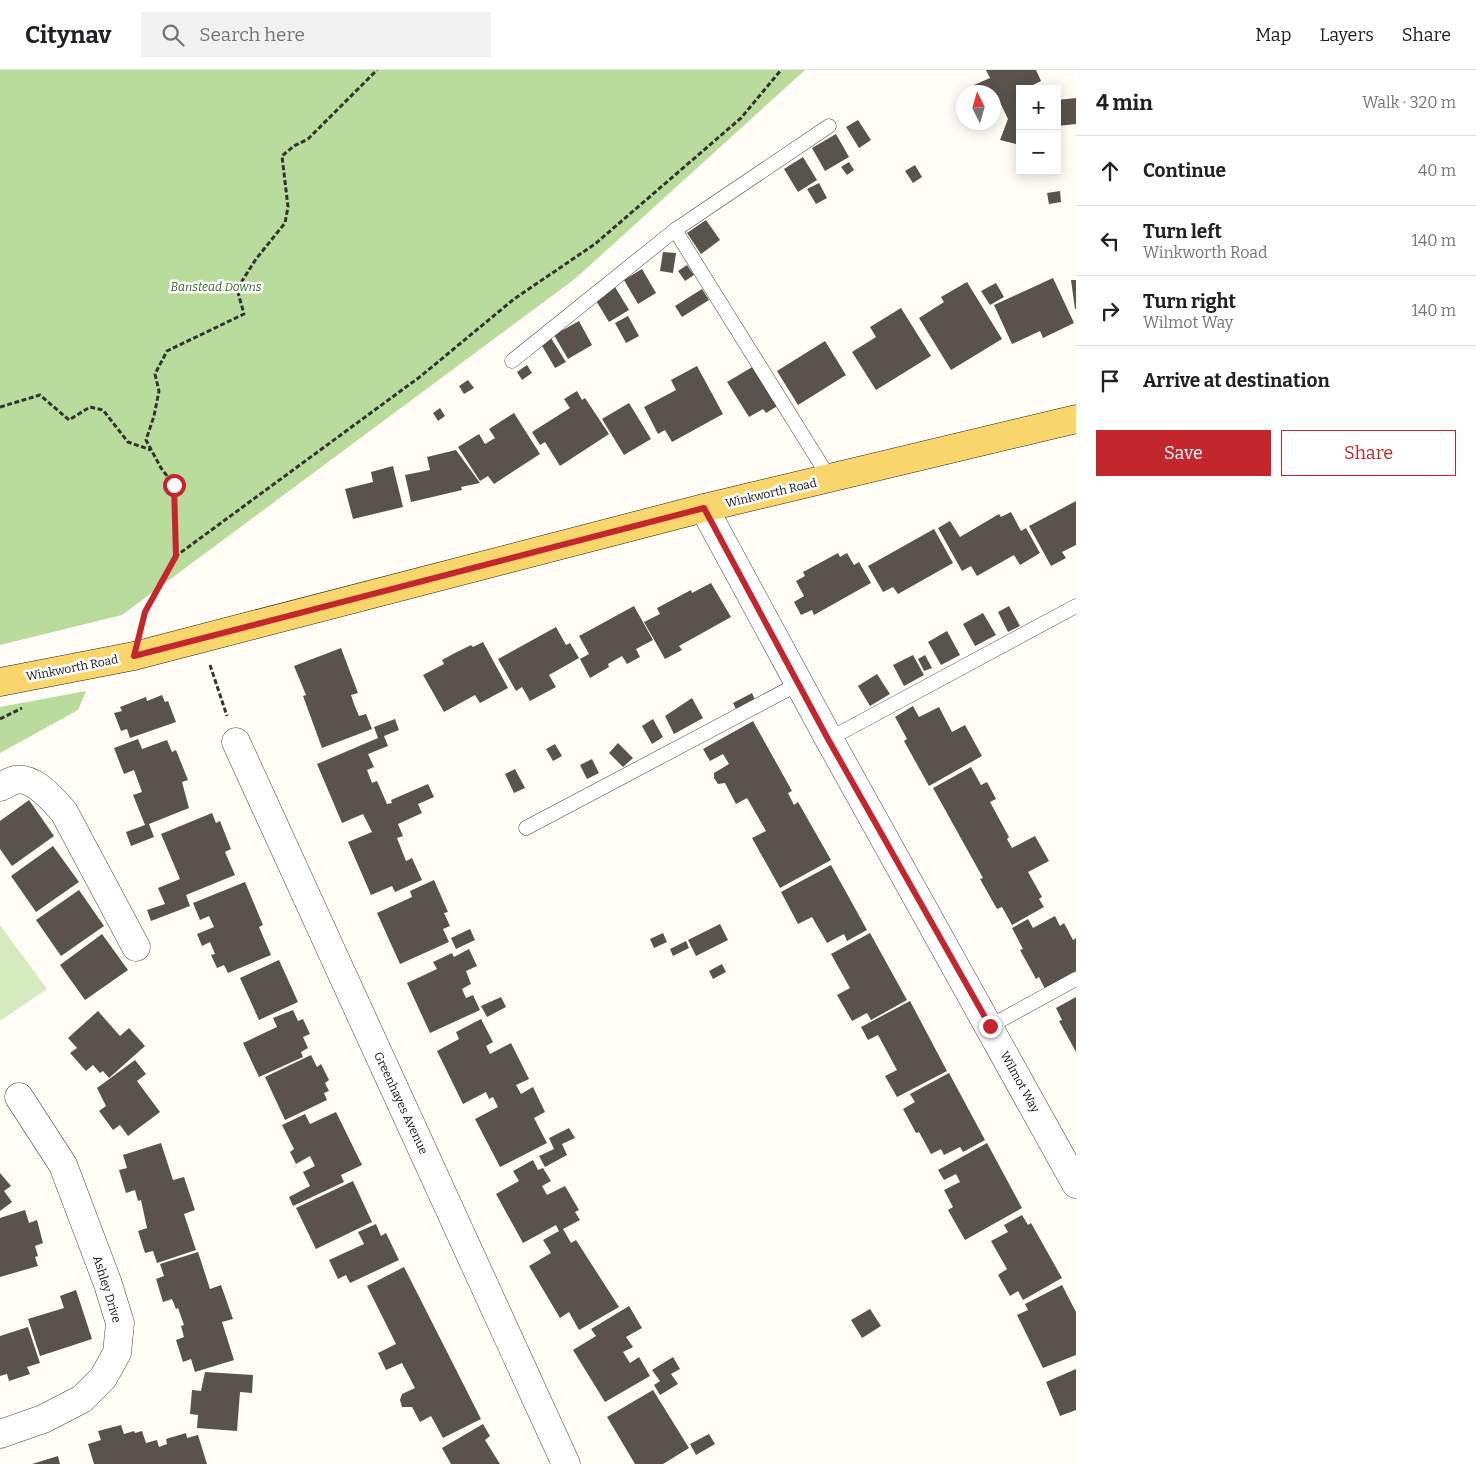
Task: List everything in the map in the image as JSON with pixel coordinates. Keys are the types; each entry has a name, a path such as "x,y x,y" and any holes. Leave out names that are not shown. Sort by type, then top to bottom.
{"main road":[{"name":"Winkworth Road","path":"0,682 134,656 704,508 1076,418"}],"street":[{"name":"Wilmot Way","path":"704,508 828,739 990,1026 1076,1184"},
{"name":"Greenhayes Avenue","path":"236,742 566,1464"},
{"path":"0,786 17,780 33,784 49,796 64,812 136,947"},
{"name":"Ashley Drive","path":"0,1434 43,1419 82,1399 103,1378 117,1352 120,1323 108,1284 63,1165 19,1096"}],"lane":[{"path":"512,361 675,230 829,126"},
{"path":"675,230 830,479"},
{"path":"828,739 1076,606"},
{"path":"526,828 798,684"},
{"path":"990,1026 1076,979"}],"path":[{"path":"176,556 174,485 146,440 154,416 159,391 155,374 167,351 244,314 237,289 256,259 285,223 288,207 282,156 294,146 308,139 377,70"},
{"path":"134,656 145,612 176,556 421,376 514,299 595,244 741,118 781,70"},
{"path":"0,408 40,395 69,420 90,407 103,410 128,442 152,450"},
{"path":"202,638 236,742"}],"green space":[{"name":"Banstead Downs","path":"0,70 805,70 576,278 122,615 0,645"},
{"path":"86,691 78,710 0,753 0,707"},
{"path":"0,925 47,989 0,1021"}],"building":[{"path":"986,70 1036,70 1041,81 1033,85 1016,85 1016,144 1000,140 1008,119 1001,104 1001,85 974,85 990,78"},
{"path":"1076,98 1076,124 1061,126 1061,100"},
{"path":"858,120 871,140 859,148 846,127"},
{"path":"836,134 849,157 825,171 812,148"},
{"path":"803,157 817,180 798,192 784,169"},
{"path":"849,162 854,170 847,175 841,167"},
{"path":"915,165 922,177 913,183 905,171"},
{"path":"819,183 827,198 816,204 807,189"},
{"path":"1060,191 1061,202 1049,204 1047,193"},
{"path":"706,220 720,240 701,254 687,233"},
{"path":"663,252 676,253 673,273 660,271"},
{"path":"687,265 694,275 685,281 678,271"},
{"path":"642,269 656,293 638,304 624,280"},
{"path":"1053,278 1074,323 1043,338 1040,331 1012,344 994,305"},
{"path":"1071,280 1076,280 1076,309 1075,309"},
{"path":"967,282 1002,339 951,370 919,318 944,302 941,297"},
{"path":"996,283 1004,297 990,305 981,291"},
{"path":"615,287 629,310 609,322 595,299"},
{"path":"702,289 709,300 682,317 675,306"},
{"path":"901,308 931,356 876,390 852,352 876,337 870,327"},
{"path":"628,316 639,336 626,343 615,323"},
{"path":"579,321 592,345 568,359 554,335"},
{"path":"551,338 566,362 555,368 541,344"},
{"path":"825,341 846,375 798,405 777,371"},
{"path":"527,365 532,373 522,380 517,372"},
{"path":"697,366 723,414 672,442 665,430 658,434 644,407 676,390 671,380"},
{"path":"754,366 779,405 766,413 763,409 749,417 727,382"},
{"path":"468,380 474,388 464,394 459,386"},
{"path":"577,391 582,400 585,398 609,434 560,466 545,442 540,445 532,432 570,408 564,399"},
{"path":"629,403 651,439 624,455 602,419"},
{"path":"440,408 445,416 438,421 433,413"},
{"path":"514,413 540,454 494,484 488,476 480,481 458,447 479,434 485,444 495,438 489,429"},
{"path":"456,450 480,483 461,487 462,490 411,502 405,475 430,470 427,457"},
{"path":"393,466 403,507 353,519 345,489 373,482 371,472"},
{"path":"1076,501 1076,545 1062,552 1066,558 1051,566 1029,526"},
{"path":"1011,512 1021,531 1026,528 1040,553 1020,565 1014,555 977,576 971,566 962,571 938,528 950,521 960,537 999,514 1001,517"},
{"path":"934,529 953,563 898,594 893,587 883,592 868,566"},
{"path":"838,553 840,557 847,553 854,565 859,562 871,583 814,615 812,610 801,615 794,602 804,596 796,581 805,576 803,572"},
{"path":"711,583 731,617 679,646 682,650 665,659 644,622 660,614 657,608 691,590 692,593"},
{"path":"634,606 653,640 636,649 640,657 627,664 622,656 608,664 609,667 590,678 580,659 589,654 579,636"},
{"path":"1009,606 1020,626 1008,632 998,612"},
{"path":"983,613 996,635 975,646 963,624"},
{"path":"556,627 566,645 570,643 579,658 549,675 556,687 530,701 522,687 516,691 498,659"},
{"path":"947,631 960,655 941,665 928,642"},
{"path":"483,642 508,688 480,703 475,695 444,712 423,675 444,664 442,660 471,645 473,647"},
{"path":"341,648 358,693 351,695 354,704 359,716 366,714 372,729 322,748 303,696 306,695 294,666"},
{"path":"913,655 924,675 904,686 893,665"},
{"path":"925,655 932,668 924,671 918,659"},
{"path":"877,674 890,694 870,706 858,686"},
{"path":"752,693 756,702 737,711 733,703"},
{"path":"162,695 165,702 168,701 176,722 130,738 127,729 121,731 114,713 122,711 120,707 146,697 147,701"},
{"path":"692,698 703,718 674,734 665,716"},
{"path":"913,706 919,717 939,707 952,732 965,725 982,756 929,786 904,741 907,739 895,717"},
{"path":"395,719 399,730 384,736 388,746 368,754 374,767 367,770 372,783 377,781 387,804 392,803 391,800 428,784 434,797 418,804 422,813 398,824 403,836 397,838 406,861 412,858 422,880 395,892 392,886 371,895 348,842 372,832 363,814 342,823 317,764 378,738 374,727"},
{"path":"653,719 663,737 652,744 642,726"},
{"path":"753,721 792,791 788,793 794,805 798,802 831,860 780,888 752,838 766,831 747,798 736,804 725,783 718,784 714,778 714,773 729,764 723,754 710,761 703,749"},
{"path":"138,739 142,749 167,740 172,752 176,750 188,780 182,782 189,808 149,824 154,837 131,846 126,832 145,825 133,795 142,792 134,770 124,774 114,748"},
{"path":"618,743 633,758 623,767 609,753"},
{"path":"555,744 562,756 553,761 546,749"},
{"path":"592,759 599,773 587,779 580,765"},
{"path":"971,767 981,785 987,782 996,799 990,802 1009,837 1007,839 1012,848 1035,836 1049,861 1028,872 1042,897 1039,899 1044,907 1012,925 1002,907 997,909 980,879 983,878 933,788"},
{"path":"515,769 525,788 514,793 505,774"},
{"path":"29,800 54,836 12,866 0,849 0,821"},
{"path":"212,813 216,823 220,821 231,849 225,852 235,875 186,895 190,906 151,921 147,910 165,904 158,888 180,879 161,834"},
{"path":"53,846 79,882 36,912 11,876"},
{"path":"831,865 867,930 847,941 844,934 827,943 812,917 798,924 781,892"},
{"path":"434,880 448,912 444,913 450,926 443,929 449,942 400,964 377,913 412,897 410,891"},
{"path":"245,882 263,925 259,927 271,955 228,973 224,965 217,968 211,955 215,954 210,942 202,946 197,934 214,927 209,916 200,920 193,903"},
{"path":"79,890 104,926 61,956 36,920"},
{"path":"1055,916 1060,926 1064,923 1073,940 1076,938 1076,971 1045,989 1039,977 1036,979 1020,950 1023,949 1012,928 1028,919 1033,928"},
{"path":"720,924 728,940 696,956 688,940"},
{"path":"470,929 475,940 456,949 451,938"},
{"path":"663,933 667,942 654,948 650,939"},
{"path":"870,933 907,1000 871,1020 867,1013 852,1021 837,995 850,988 831,954"},
{"path":"102,934 128,970 85,1000 60,965"},
{"path":"686,941 689,948 673,956 670,949"},
{"path":"469,949 477,966 466,971 471,984 462,989 466,998 473,995 480,1010 430,1033 407,983 437,969 433,962 452,953 454,957"},
{"path":"279,960 298,1002 259,1020 240,978"},
{"path":"722,964 726,972 713,979 709,971"},
{"path":"501,997 506,1007 487,1017 481,1006"},
{"path":"1076,997 1076,1052 1059,1021 1062,1020 1056,1008"},
{"path":"910,1001 947,1071 897,1097 885,1076 897,1070 878,1035 868,1040 861,1027"},
{"path":"293,1010 298,1021 303,1019 310,1034 303,1037 308,1048 301,1052 303,1057 259,1077 243,1043 277,1027 273,1018"},
{"path":"98,1011 120,1036 129,1028 145,1046 109,1078 103,1071 100,1073 93,1065 86,1071 70,1053 77,1048 68,1038"},
{"path":"481,1019 493,1042 486,1046 490,1054 511,1043 529,1079 516,1085 521,1094 533,1087 545,1112 534,1118 547,1143 500,1167 475,1119 498,1107 493,1097 489,1099 486,1092 463,1104 437,1051 459,1039 456,1032"},
{"path":"311,1055 317,1067 321,1064 329,1080 325,1083 329,1091 324,1093 327,1100 285,1120 265,1077"},
{"path":"135,1060 146,1074 137,1081 160,1112 128,1136 120,1125 113,1130 99,1111 106,1106 97,1088"},
{"path":"949,1073 985,1140 963,1152 960,1147 944,1155 941,1149 931,1154 919,1132 916,1133 903,1109 915,1102 910,1094"},
{"path":"336,1112 362,1165 341,1175 344,1182 293,1206 289,1197 310,1186 303,1172 315,1166 310,1156 296,1164 290,1152 294,1149 282,1125 305,1114 310,1124"},
{"path":"569,1128 575,1138 562,1144 567,1155 545,1167 539,1156 554,1149 549,1138"},
{"path":"161,1143 173,1180 184,1177 195,1210 184,1214 196,1250 157,1263 153,1251 145,1253 138,1231 147,1228 141,1200 138,1201 135,1190 126,1193 119,1170 127,1168 123,1155"},
{"path":"987,1143 1022,1208 965,1240 948,1210 953,1207 944,1190 960,1182 956,1174 944,1180 938,1170"},
{"path":"533,1160 538,1170 543,1168 551,1181 542,1186 547,1195 565,1186 579,1210 575,1212 580,1220 563,1229 571,1243 576,1240 619,1307 579,1330 569,1312 560,1318 529,1266 551,1253 543,1240 559,1231 556,1225 523,1243 496,1194 519,1181 513,1171"},
{"path":"0,1173 11,1186 4,1191 12,1202 0,1211"},
{"path":"353,1181 372,1222 316,1249 296,1208"},
{"path":"25,1210 29,1223 37,1220 43,1243 35,1246 38,1256 35,1257 38,1266 0,1277 0,1218"},
{"path":"1022,1215 1028,1225 1031,1223 1062,1278 1023,1300 1018,1291 1010,1296 998,1275 1007,1269 991,1241 1008,1232 1004,1225"},
{"path":"376,1224 381,1236 386,1233 399,1260 350,1283 346,1275 338,1279 329,1260 364,1244 358,1232"},
{"path":"198,1252 210,1289 221,1285 233,1319 222,1322 234,1360 195,1372 191,1359 183,1362 176,1340 184,1337 181,1326 184,1325 178,1308 176,1309 172,1299 163,1302 156,1279 164,1276 160,1264"},
{"path":"404,1267 481,1419 443,1438 431,1416 420,1422 412,1407 402,1407 400,1400 402,1394 415,1388 402,1363 386,1370 378,1353 396,1344 367,1286"},
{"path":"1062,1285 1076,1312 1076,1355 1043,1368 1017,1315 1028,1310 1025,1304"},
{"path":"76,1290 92,1339 40,1356 28,1319 64,1308 60,1296"},
{"path":"629,1306 642,1328 626,1337 633,1347 623,1352 630,1363 639,1357 650,1376 605,1402 573,1350 596,1336 591,1329"},
{"path":"870,1309 881,1326 862,1338 851,1320"},
{"path":"28,1327 40,1363 27,1367 30,1374 9,1381 7,1374 0,1376 0,1336"},
{"path":"673,1357 680,1369 671,1374 678,1384 660,1395 654,1385 660,1381 652,1370"},
{"path":"1076,1369 1076,1410 1060,1416 1046,1382"},
{"path":"205,1372 253,1375 252,1393 240,1392 237,1431 197,1428 198,1415 190,1414 192,1390 201,1391"},
{"path":"653,1390 689,1448 663,1464 635,1464 607,1417"},
{"path":"483,1424 490,1436 485,1440 500,1464 451,1464 442,1448"},
{"path":"121,1425 124,1434 142,1431 146,1443 157,1440 159,1447 167,1444 166,1439 186,1433 187,1438 198,1435 207,1464 94,1464 88,1444 101,1440 98,1431"},
{"path":"709,1434 715,1444 696,1455 690,1444"},
{"path":"58,1456 60,1464 32,1464"}],"route":[{"path":"174,485 173,514 176,556 145,612 134,656 704,508 828,739 990,1026"}]}
